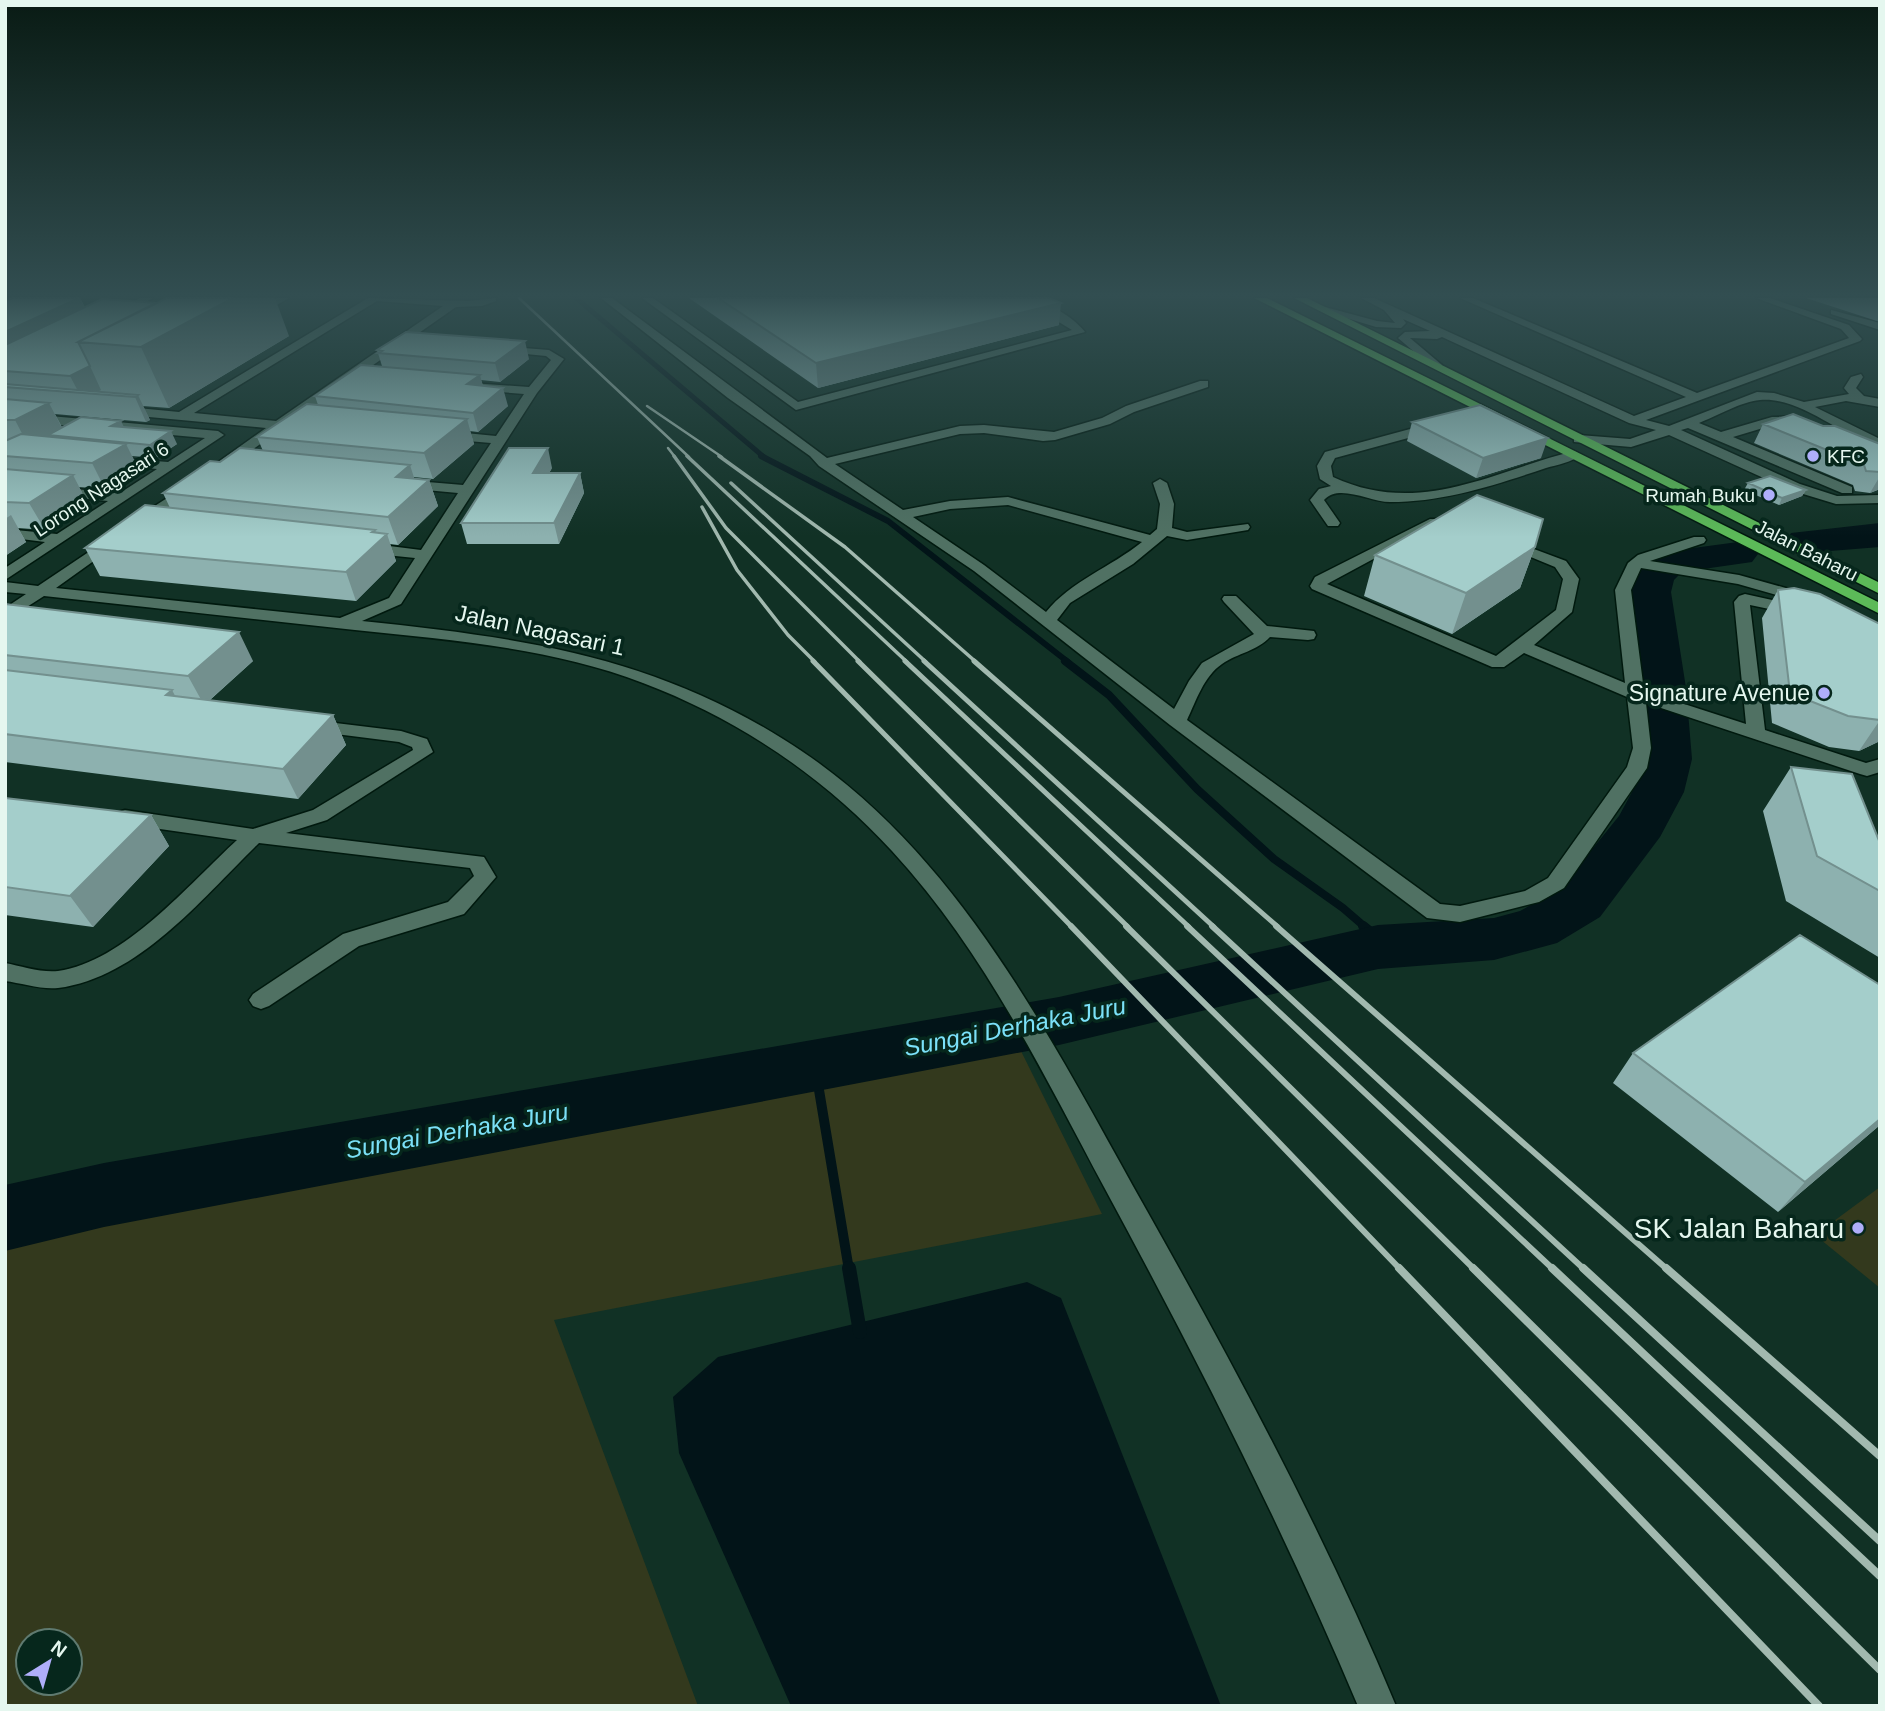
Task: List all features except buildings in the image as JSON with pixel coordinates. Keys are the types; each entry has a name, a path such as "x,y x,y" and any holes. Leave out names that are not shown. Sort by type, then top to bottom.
{"highway":[{"name":"Jalan Baharu","path":"1417,378 1574,454 1880,609"},
{"name":"Jalan Baharu","path":"1461,378 1629,466 1880,589"}],"street":[{"path":"181,416 243,378"},
{"path":"5,615 347,378"},
{"path":"344,622 395,601 543,378"},
{"path":"710,378 815,453 824,463 979,568 1177,722 1435,912 1460,914 1531,897 1556,883 1637,768 1642,748 1623,590 1643,564 1643,558 1699,540"},
{"path":"757,378 796,406 904,378"},
{"path":"1540,378 1633,420 1670,430 1705,430 1858,495"},
{"path":"1652,378 1699,398"},
{"path":"1633,420 1753,378"},
{"path":"1856,378 1850,388 1858,397"},
{"path":"824,463 960,430 984,429 1043,437 1055,436 1107,421 1130,409 1204,384"},
{"path":"463,385 532,391"},
{"path":"1757,396 1880,455"},
{"path":"1687,430 1757,396 1774,397 1803,406 1880,444"},
{"path":"1803,406 1846,397 1880,403"},
{"path":"99,409 313,423"},
{"path":"1471,417 1486,413"},
{"path":"5,416 85,424"},
{"path":"1720,437 1772,421 1806,421"},
{"path":"1772,421 1793,429"},
{"path":"64,435 85,424"},
{"name":"Lorong Nagasari 6","path":"5,575 218,435 85,424"},
{"path":"1446,424 1330,455 1324,466 1327,479 1341,488 1365,495 1402,498 1441,496 1574,454"},
{"path":"1580,439 1631,443 1670,430"},
{"path":"1687,430 1794,487 1836,500 1880,499"},
{"path":"433,434 500,440"},
{"path":"95,459 172,466"},
{"path":"211,472 249,468"},
{"path":"385,482 467,490"},
{"path":"1047,621 1064,600 1128,561 1158,536 1167,504 1160,483"},
{"path":"5,487 123,498"},
{"path":"1333,523 1317,500 1324,492 1341,488"},
{"path":"1836,500 1880,490"},
{"path":"899,515 950,506 1008,501 1158,536 1186,536 1242,527"},
{"path":"1449,521 1436,521 1321,580 1318,586 1498,663 1564,612 1571,579 1560,564 1486,535"},
{"path":"138,523 166,526"},
{"path":"5,533 60,539"},
{"path":"357,547 425,555"},
{"path":"1643,564 1739,580 1811,607 1745,599 1742,602 1750,731"},
{"name":"Jalan Nagasari 1","path":"5,587 344,622 510,644 598,662 663,685 739,721 801,759 875,820 927,875 993,970 1049,1061 1206,1346 1339,1615 1377,1706"},
{"path":"1230,599 1262,631 1308,635"},
{"path":"1177,722 1202,675 1215,661 1255,643 1263,635 1262,631"},
{"path":"1522,646 1635,694 1867,770 1880,765"},
{"path":"5,972 56,980 100,969 137,946 254,836 320,816 422,752 420,743 401,737 292,724"},
{"path":"102,813 254,836 477,862 485,877 456,908 351,940 261,1000"}],"green space":[{"path":"1017,1043 1102,1214 554,1320 698,1706 5,1706 5,1230 94,1209 512,1136"},
{"path":"1880,1187 1880,1288 1815,1235"}],"shaded area":[{"path":"1027,1282 1061,1298 1221,1706 791,1706 679,1453 673,1397 718,1357"}],"waterway":[{"path":"670,378 764,457"},
{"path":"761,456 888,521 1068,662"},
{"name":"Sungai Derhaka Juru","path":"1805,541 1880,535"},
{"name":"Sungai Derhaka Juru","path":"5,1218 104,1195 1059,1021 1378,947 1494,939 1537,928 1580,903 1641,825 1658,792 1667,759 1663,688 1650,592 1655,576 1670,561 1738,554"},
{"path":"1065,661 1109,695 1197,789 1274,859 1365,927"},
{"path":"1363,926 1373,934 1378,947"},
{"path":"815,1066 849,1270"},
{"path":"849,1268 860,1332"}],"railway":[{"path":"604,378 689,457"},
{"path":"647,406 722,457"},
{"path":"668,448 675,457"},
{"path":"674,456 726,528 860,662"},
{"path":"687,456 907,662"},
{"path":"719,456 845,547 976,662"},
{"path":"731,483 926,662"},
{"path":"702,507 737,570 788,635 815,662"},
{"path":"813,661 1072,927"},
{"path":"858,661 1128,927"},
{"path":"905,661 1189,927"},
{"path":"924,661 1214,927"},
{"path":"974,661 1278,927"},
{"path":"1071,926 1401,1270"},
{"path":"1126,926 1475,1270"},
{"path":"1187,926 1554,1270"},
{"path":"1212,926 1585,1270"},
{"path":"1276,926 1668,1270"},
{"path":"1399,1268 1819,1706"},
{"path":"1473,1268 1880,1670"},
{"path":"1552,1268 1880,1576"},
{"path":"1583,1268 1880,1541"},
{"path":"1666,1268 1880,1456"}],"place":[{"name":"KFC","path":"1813,456"},
{"name":"Rumah Buku","path":"1769,495"},
{"name":"Signature Avenue","path":"1824,693"},
{"name":"SK Jalan Baharu","path":"1858,1228"}]}
